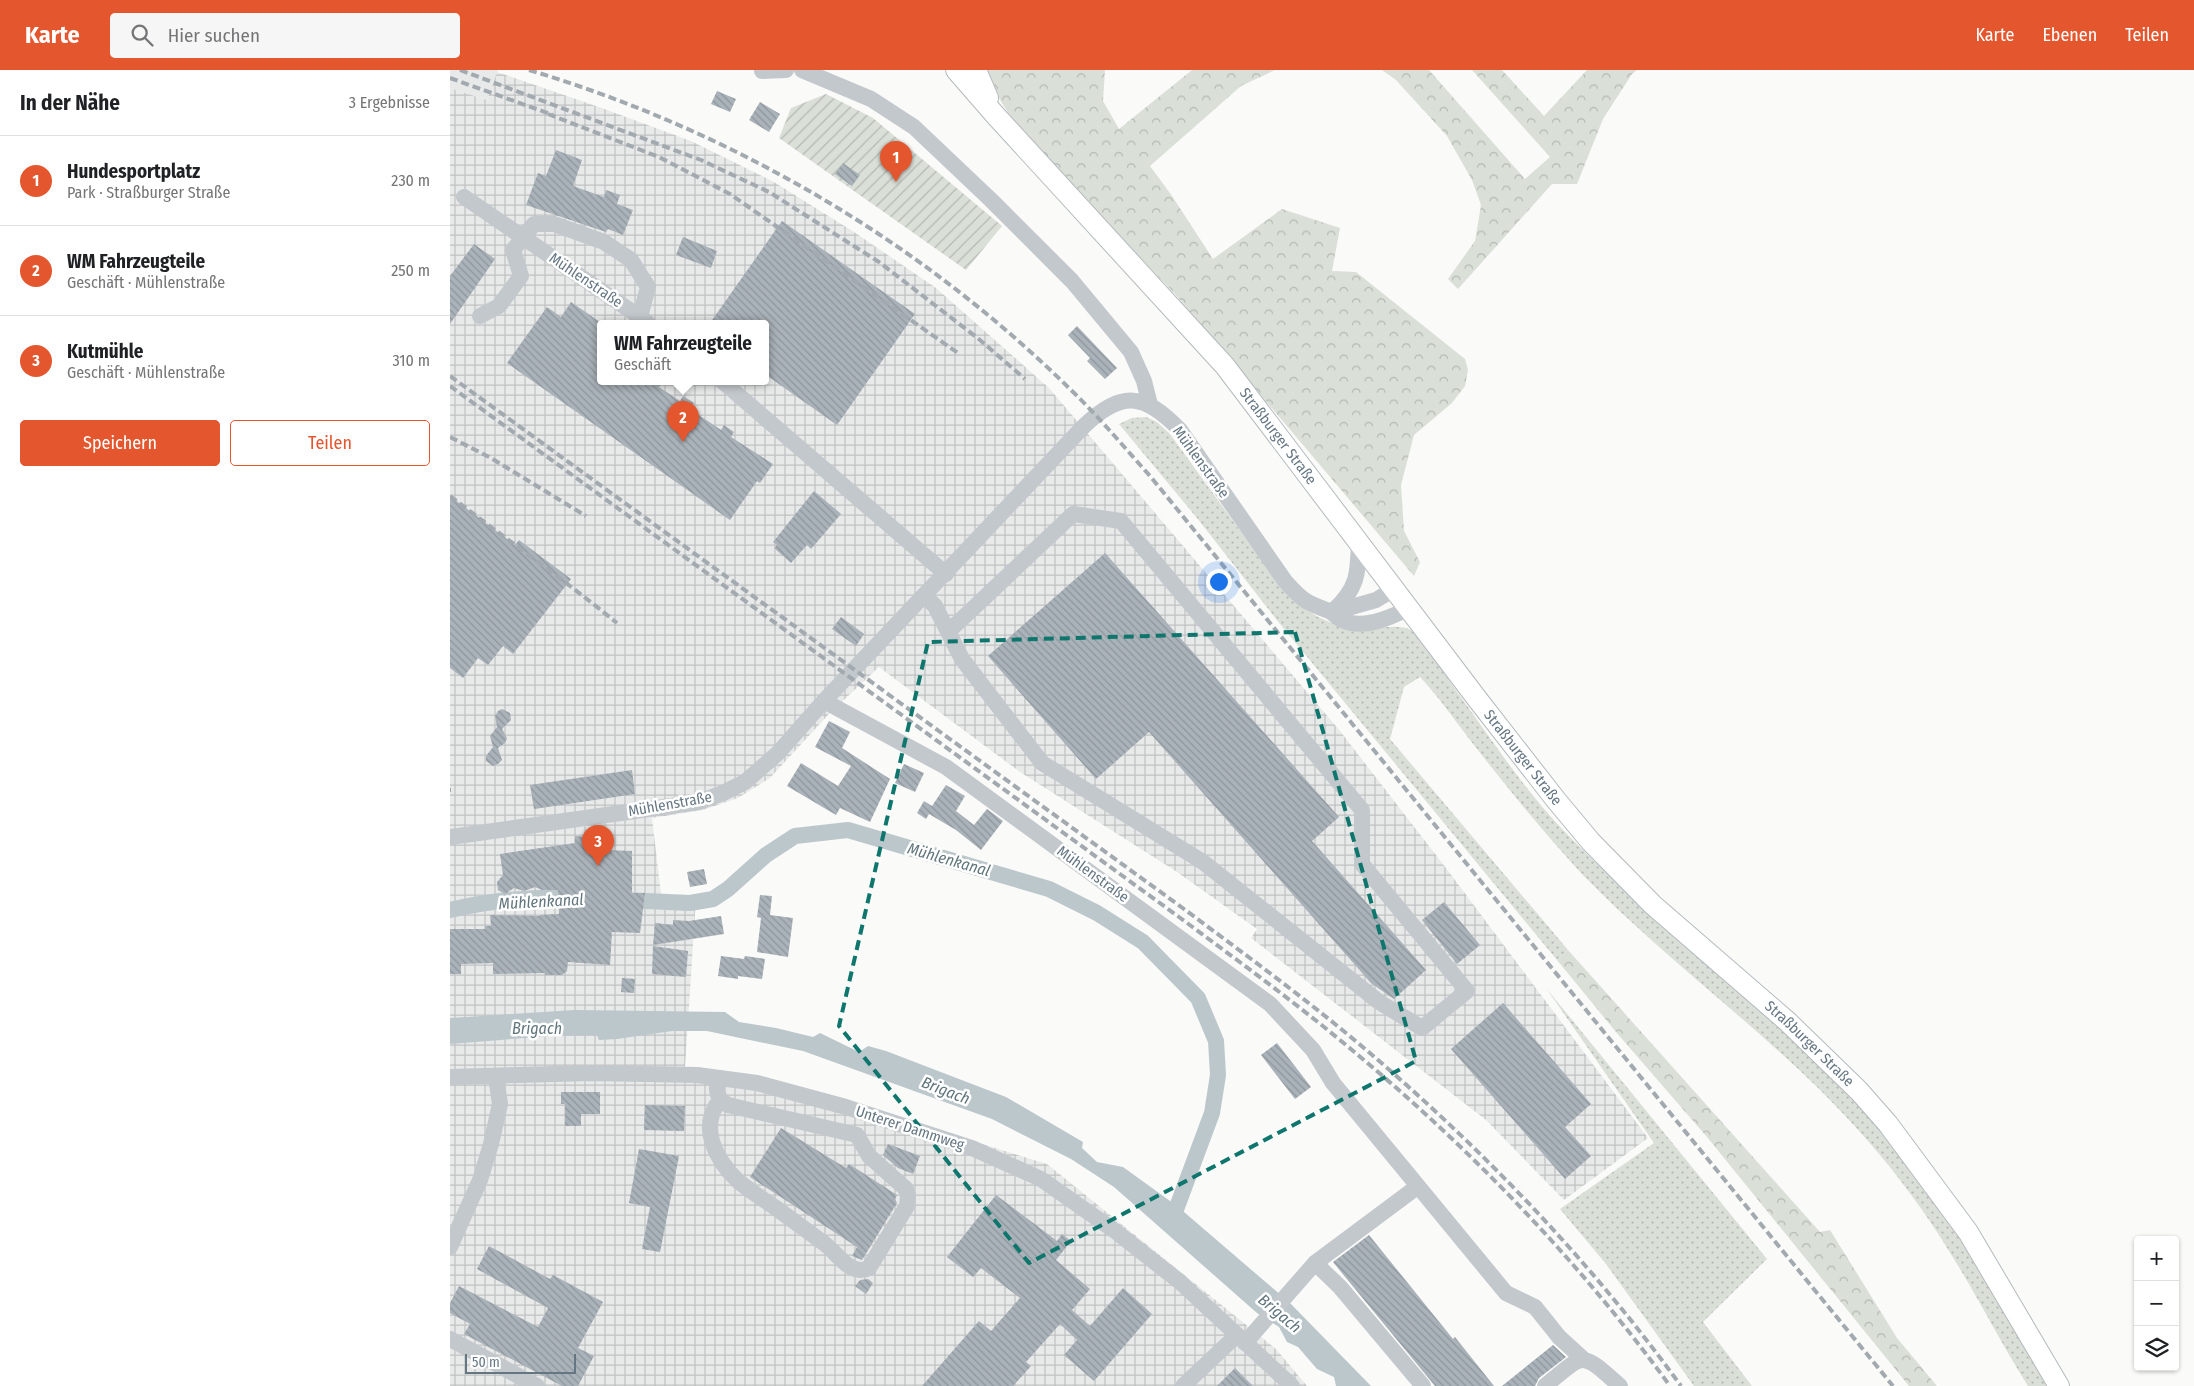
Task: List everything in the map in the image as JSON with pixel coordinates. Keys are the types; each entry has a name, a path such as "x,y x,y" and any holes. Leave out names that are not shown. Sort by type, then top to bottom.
{"main road":[{"name":"Straßburger Straße","path":"956,70 1225,366 1556,800 1591,842 1653,905 1787,1021 1859,1091 1888,1124 1968,1232 2059,1386"},
{"name":"Straßburger Straße","path":"976,70 996,116"}],"street":[{"path":"762,71 786,70"},
{"path":"802,70 871,99 914,127 991,200 1072,281 1131,352 1144,381 1150,404"},
{"name":"Mühlenstraße","path":"464,198 644,320"},
{"path":"480,316 499,306 521,276 513,250 522,238 534,224 554,224 604,242 631,260 648,287 644,320"},
{"path":"727,385 946,574"},
{"name":"Mühlenstraße","path":"450,837 699,802 745,782 778,753 824,701 1096,415 1115,403 1126,400 1150,404 1163,412 1180,430 1285,581 1301,598 1312,606 1332,612 1341,620 1357,624 1388,618 1409,608"},
{"path":"925,596 935,606 948,632 962,659 1042,763 1203,862 1379,1002 1422,1028 1467,990 1362,864 1362,810 1121,521 1073,514 948,632"},
{"path":"1332,612 1348,597 1358,572 1359,541"},
{"path":"1332,612 1376,600 1394,589"},
{"name":"Mühlenstraße","path":"824,701 946,768 1270,1004 1314,1050 1333,1083 1506,1293 1535,1307 1559,1337 1582,1358 1586,1358 1595,1364 1620,1386"},
{"name":"Unterer Dammweg","path":"450,1077 592,1073 697,1075 757,1083 846,1107 972,1148 1041,1179 1115,1231 1246,1337 1292,1386"},
{"path":"450,1247 480,1180 491,1144 500,1104 496,1077"},
{"path":"717,1078 716,1092 720,1100 728,1106 857,1135 870,1156 900,1182 908,1196 907,1206 869,1268 857,1271 845,1263 830,1248 738,1180 712,1146 709,1120 712,1110 720,1100"},
{"path":"1183,1386 1246,1337 1315,1263 1417,1187"},
{"path":"1315,1263 1340,1287 1423,1386"},
{"path":"450,1340 537,1386"},
{"path":"1545,1386 1572,1363 1582,1358"}],"highlighted area":[{"path":"1295,632 1416,1061 1029,1263 839,1026 928,642"}],"shaded area":[{"path":"450,70 498,70 487,100 450,88"},
{"path":"497,72 691,141 774,182 854,232 936,288 1049,388 1340,731 1446,868 1648,1138 1564,1200 1486,1120 1251,938 1257,929 1177,872 1020,772 879,667 829,714 770,778 738,798 703,810 652,818 661,894 696,898 685,1068 764,1077 1047,1164 1276,1349 1307,1386 450,1386 450,88 487,100"}],"green space":[{"path":"985,70 1105,70 1103,101 1119,129 1192,70 1275,70 1241,86 1150,166 1213,259 1282,209 1340,228 1332,271 1356,272 1465,359 1468,370 1465,386 1452,403 1414,435 1401,485 1404,531 1420,562 1414,576 1175,294 1031,144 1005,108"},
{"path":"1382,70 1429,70 1525,179 1550,157 1472,70 1502,70 1544,116 1587,70 1637,70 1632,74 1603,119 1577,184 1552,184 1458,289 1448,279 1475,241 1481,205 1472,180 1447,136 1396,80"},
{"path":"826,94 873,118 1002,226 966,270 779,138 791,108"},
{"path":"1146,417 1157,422 1170,434 1278,583 1298,603 1319,617 1342,625 1371,628 1398,627 1413,631 1533,796 1563,830 1601,868 1801,1048 1876,1125 1925,1186 1947,1218 2049,1386 2028,1386 1964,1275 1935,1229 1880,1154 1835,1105 1800,1071 1653,941 1582,874 1524,808 1420,677 1404,687 1390,739 1568,950 1557,960 1280,624 1197,518 1119,424 1132,418"},
{"path":"1568,950 1820,1232 1830,1230 1897,1338 1937,1386 1909,1386 1707,1137 1616,1032 1557,960"},
{"path":"1546,988 1767,1259 1703,1322 1752,1386 1694,1386 1606,1264 1560,1209 1654,1143"}],"water":[{"name":"Brigach","path":"575,1010 725,1012 739,1022 813,1037 820,1033 859,1052 868,1046 886,1051 1006,1097 1083,1142 1082,1148 1097,1162 1123,1167 1177,1206 1290,1303 1371,1386 1336,1386 1334,1377 1317,1369 1298,1347 1287,1342 1279,1327 1257,1313 1114,1187 1071,1159 992,1119 803,1051 707,1031 672,1031 599,1040 597,1035 549,1036 450,1044 450,1018"}],"building":[{"path":"717,91 736,99 730,112 711,104"},
{"path":"760,102 780,114 769,132 749,120"},
{"path":"556,150 582,160 573,186 604,197 606,190 620,195 617,204 633,210 623,235 608,229 606,232 526,205 538,173 546,176"},
{"path":"843,163 860,175 852,186 835,174"},
{"path":"782,221 915,314 837,425 769,377 769,320 712,320"},
{"path":"683,237 717,251 711,268 676,255"},
{"path":"474,244 495,259 450,324 450,276"},
{"path":"571,302 597,320 597,385 661,385 659,387 680,401 683,396 694,403 690,409 721,430 724,425 734,432 731,437 773,464 760,483 757,481 730,520 507,363 547,307 561,317"},
{"path":"1077,326 1117,368 1105,379 1087,361 1090,358 1068,335"},
{"path":"814,491 841,514 811,549 807,545 791,563 774,548 777,545 773,542"},
{"path":"450,496 515,545 519,540 571,579 513,654 503,646 488,665 478,658 463,678 450,668"},
{"path":"1105,553 1339,817 1312,841 1426,970 1394,999 1371,983 1149,732 1096,779 988,656"},
{"path":"841,617 864,634 856,646 832,629"},
{"path":"502,709 510,713 511,720 502,729 507,738 505,743 498,748 502,760 493,766 486,761 486,756 493,747 490,736 497,727 495,716"},
{"path":"829,721 850,732 842,748 890,779 870,822 840,808 836,815 787,786 801,763 838,786 851,766 815,747"},
{"path":"904,764 924,773 915,792 895,783"},
{"path":"632,770 635,794 534,809 530,785"},
{"path":"946,785 965,796 956,811 974,825 987,809 1003,821 981,850 956,830 929,814 926,819 917,813 924,801 932,806"},
{"path":"575,836 607,838 606,850 632,851 632,893 645,893 640,933 612,932 610,965 568,962 567,971 562,975 545,975 545,973 493,974 493,963 461,964 461,974 450,974 450,929 485,929 485,926 491,926 490,915 540,916 559,914 558,890 542,890 535,887 524,891 514,888 505,894 498,890 497,882 503,875 500,854 575,843"},
{"path":"704,869 707,884 690,887 687,872"},
{"path":"760,895 772,896 770,915 793,918 788,957 757,952 761,918 757,917"},
{"path":"1444,902 1480,945 1457,964 1422,920"},
{"path":"721,916 724,934 653,945 655,923 673,925 673,920 689,921"},
{"path":"653,946 688,951 686,977 652,974"},
{"path":"721,956 744,959 745,956 765,959 762,979 738,976 738,979 718,976"},
{"path":"622,978 635,979 634,993 621,992"},
{"path":"1503,1003 1591,1104 1565,1127 1591,1156 1565,1179 1451,1049"},
{"path":"1277,1043 1311,1087 1295,1099 1261,1055"},
{"path":"561,1092 600,1092 600,1114 581,1114 581,1126 565,1126 565,1104 561,1104"},
{"path":"645,1105 685,1106 684,1131 644,1130"},
{"path":"781,1128 846,1168 849,1164 897,1195 895,1199 897,1203 862,1260 852,1256 857,1247 750,1177"},
{"path":"888,1144 920,1156 913,1174 898,1168 883,1155"},
{"path":"639,1149 679,1156 660,1252 642,1249 650,1207 629,1203"},
{"path":"996,1195 1057,1241 1062,1234 1071,1241 1056,1260 1090,1289 1072,1310 1090,1326 1123,1288 1152,1314 1094,1381 1064,1355 1077,1340 1060,1324 1026,1362 1031,1366 1013,1386 922,1386 979,1321 991,1331 1020,1298 981,1268 973,1277 947,1257"},
{"path":"1369,1235 1453,1339 1455,1337 1494,1386 1435,1386 1333,1262"},
{"path":"489,1246 550,1279 553,1275 603,1302 578,1348 594,1356 578,1386 562,1386 464,1334 470,1324 450,1313 450,1303 459,1286 538,1327 548,1308 477,1269"},
{"path":"868,1279 873,1283 866,1294 855,1286 860,1280"},
{"path":"1553,1345 1566,1357 1539,1378 1535,1386 1502,1386"},
{"path":"1235,1368 1253,1386 1217,1386"}],"waterway":[{"name":"Mühlenkanal","path":"624,900 690,903 713,899 728,889 766,855 795,836 848,830 1049,889 1097,913 1143,942 1198,998 1216,1041 1218,1075 1212,1113 1171,1223"},
{"name":"Mühlenkanal","path":"450,910 514,899 579,898"}],"railway":[{"path":"460,70 701,160 769,192 879,262 980,340 1025,379"},
{"path":"529,70 604,95 678,125 750,159 820,197 887,239 951,286 1013,336 1071,390 1150,476 1893,1386"},
{"path":"450,78 553,115"},
{"path":"548,114 659,157 730,194 958,353"},
{"path":"450,376 1184,909 1358,1043 1446,1121 1530,1205 1609,1293 1681,1386"},
{"path":"450,386 1179,917 1331,1033 1439,1126 1521,1208 1599,1295 1670,1386"},
{"path":"450,437 491,458 586,516"},
{"path":"450,496 617,623"}],"place":[{"name":"Hundesportplatz","path":"896,182"},
{"name":"WM Fahrzeugteile","path":"683,442"},
{"name":"Kutmühle","path":"598,866"}]}
